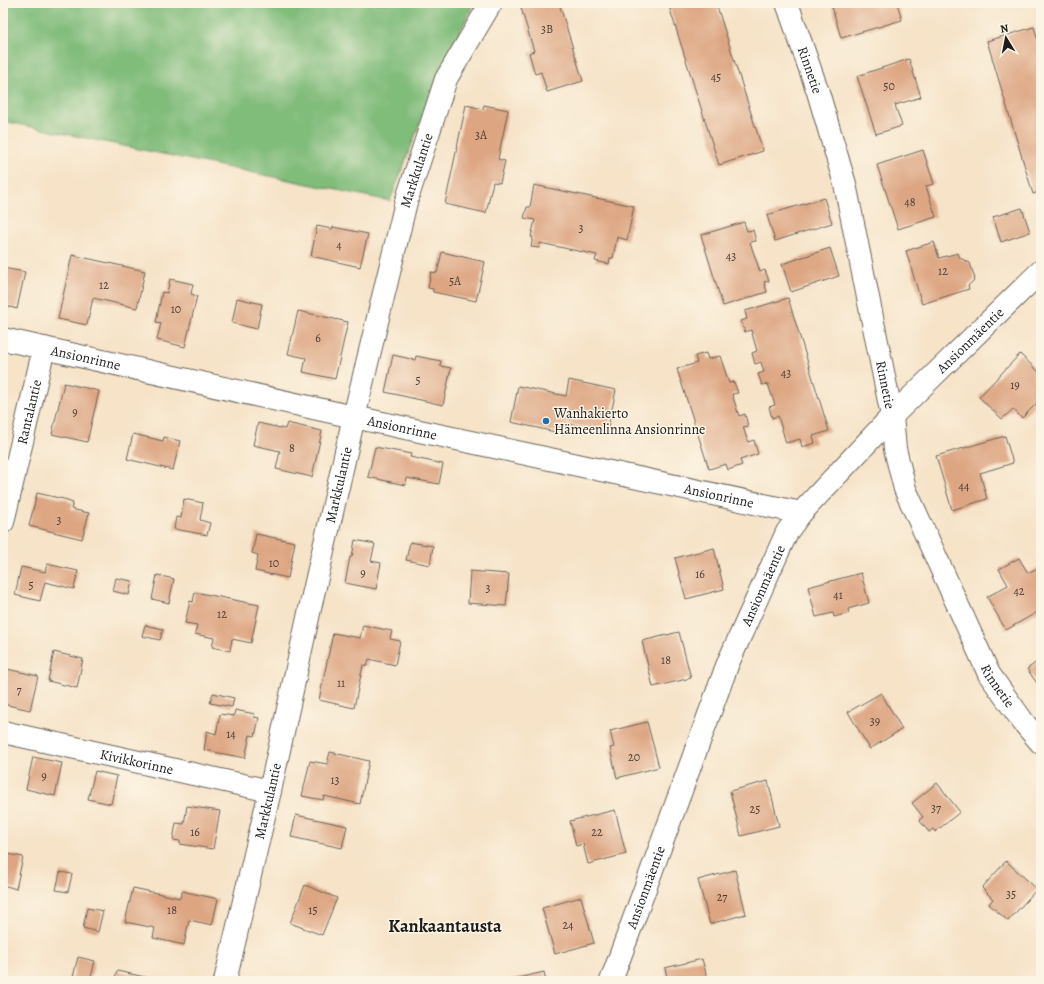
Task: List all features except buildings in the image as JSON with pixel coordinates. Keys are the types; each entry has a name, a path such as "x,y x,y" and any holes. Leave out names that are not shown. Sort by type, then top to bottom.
{"street":[{"name":"Markkulantie","path":"225,981 270,791 354,417 406,202 446,80 491,3"},
{"name":"Rinnetie","path":"787,3 818,92 844,184 892,416 895,449 905,489 988,674 1024,723 1041,743"},
{"name":"Ansionmäentie","path":"611,981 728,663 787,532 802,513 892,416 1041,271"},
{"name":"Ansionrinne","path":"3,339 354,417 802,513"},
{"name":"Rantalantie","path":"3,522 44,348"},
{"name":"Kivikkorinne","path":"3,732 270,791"}],"green space":[{"path":"3,3 473,3 469,14 442,66 390,201 3,121"}],"place":[{"name":"Wanhakierto Hämeenlinna Ansionrinne","path":"546,421"}],"district":[{"name":"Kankaantausta","path":"445,926"}]}
